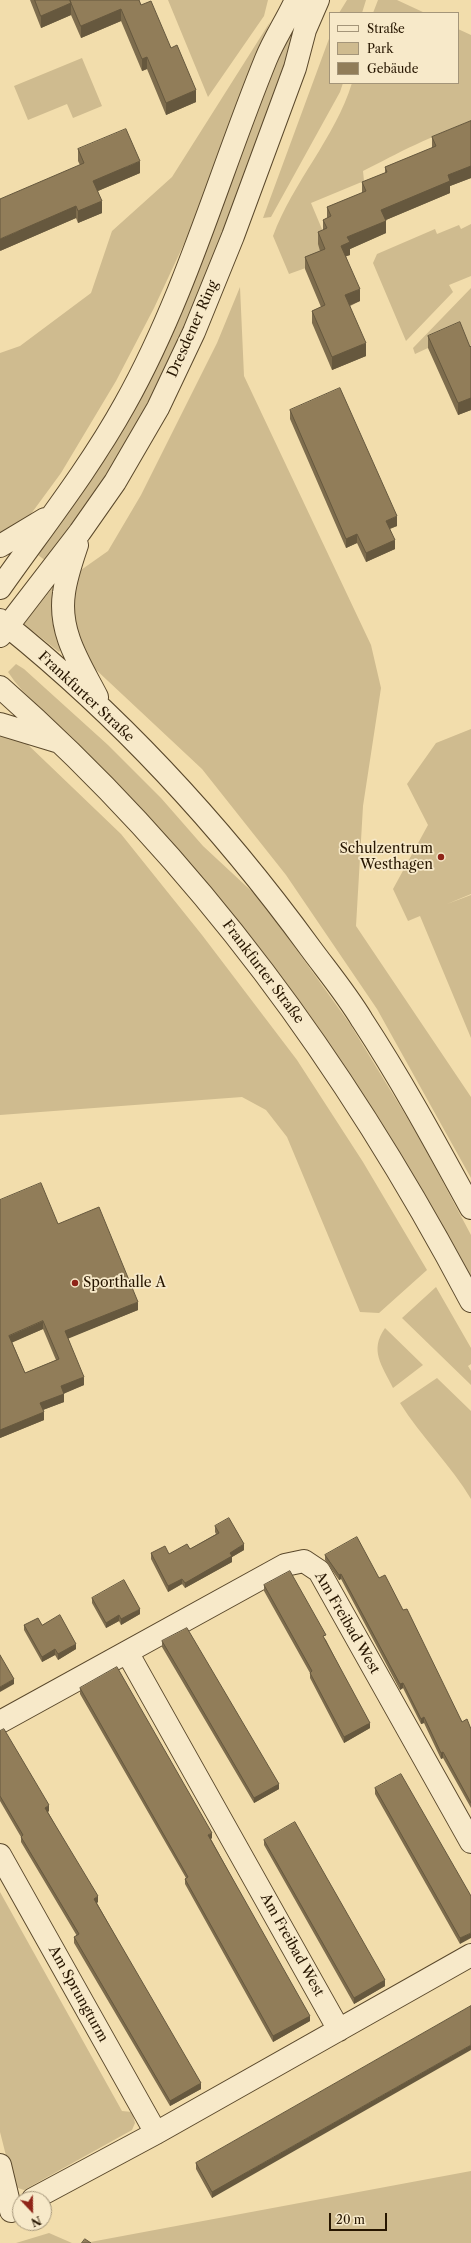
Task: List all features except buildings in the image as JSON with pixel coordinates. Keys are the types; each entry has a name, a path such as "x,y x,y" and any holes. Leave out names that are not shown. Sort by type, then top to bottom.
{"street":[{"name":"Dresdener Ring","path":"0,588 101,446 150,354 207,217 266,57 286,23 296,0"},
{"name":"Dresdener Ring","path":"3,628 80,532 138,445 194,332 233,236 295,68 305,30 318,0"},
{"path":"0,546 56,511"},
{"path":"80,532 64,592 64,621 66,633 73,651 104,711"},
{"name":"Frankfurter Straße","path":"3,628 104,711 178,787 264,886 362,1018 423,1120 471,1208"},
{"name":"Frankfurter Straße","path":"0,687 63,743 136,819 197,886 259,964 317,1045 384,1147 445,1251 471,1300"},
{"path":"0,724 63,743"},
{"name":"Am Freibad West","path":"0,1722 285,1565 304,1561 319,1571 471,1842"},
{"name":"Am Freibad West","path":"127,1652 340,2030"},
{"name":"Am Sprungturm","path":"0,1855 156,2133"},
{"path":"48,2191 156,2133 471,1955"},
{"path":"0,2165 10,2211"}],"green space":[{"path":"168,0 268,0 264,16 208,97"},
{"path":"303,0 311,0 205,278 184,328 149,402 118,457 46,561 38,555 111,451 141,397 216,221 272,74"},
{"path":"347,0 366,0 362,12 340,12"},
{"path":"378,0 397,0 423,12 373,12"},
{"path":"270,22 197,216 154,308 116,381 61,473 28,518 0,539 0,353 20,346 91,293 112,231 172,177"},
{"path":"459,29 471,35 471,125 443,133 402,151 363,171 364,181 311,203 327,241 325,261 289,274 273,236 291,197 325,141 345,103 352,84 459,84"},
{"path":"329,39 329,84 343,84 340,92 271,217 263,218"},
{"path":"82,58 102,106 73,118 67,104 28,120 14,86"},
{"path":"471,224 471,276 449,285 453,292 406,341 373,263 377,254 435,229 437,234 459,225 461,229"},
{"path":"240,287 244,376 371,645 381,688 363,806 356,926 471,1097 471,1178 377,1009 286,875 202,769 92,666 73,631 74,589 81,570 108,551 141,495 217,343"},
{"path":"471,288 471,359 428,348 415,354 413,348"},
{"path":"53,587 58,590 63,648 59,652 24,624"},
{"path":"16,664 24,669 108,745 161,798 203,846 260,899 350,1024 419,1137 471,1235 471,1277 409,1167 376,1114 305,1009 268,958 229,909 146,813 72,737 22,690 8,672"},
{"name":"Schulzentrum Westhagen","path":"471,729 471,894 447,904 471,895 471,1038 420,916 408,921 393,889 428,825 407,784 436,743"},
{"path":"0,732 23,740 121,834 202,935 297,1060 363,1162 427,1270 379,1313 360,1312 287,1137 266,1110 242,1097 0,1115"},
{"path":"436,1287 471,1348 471,1364 468,1366 471,1371 471,1385 402,1318"},
{"path":"385,1328 423,1365 393,1388 381,1365 378,1351 380,1336"},
{"path":"437,1378 471,1411 471,1499 400,1403"},
{"path":"0,1892 122,2111 132,2112 135,2123 132,2130 24,2190 18,2188 13,2183 0,2132"},
{"path":"471,2171 471,2243 85,2243"},
{"path":"49,2233 72,2243 16,2243"}],"place":[{"name":"Schulzentrum Westhagen","path":"441,857"},
{"name":"Sporthalle A","path":"75,1283"}]}
